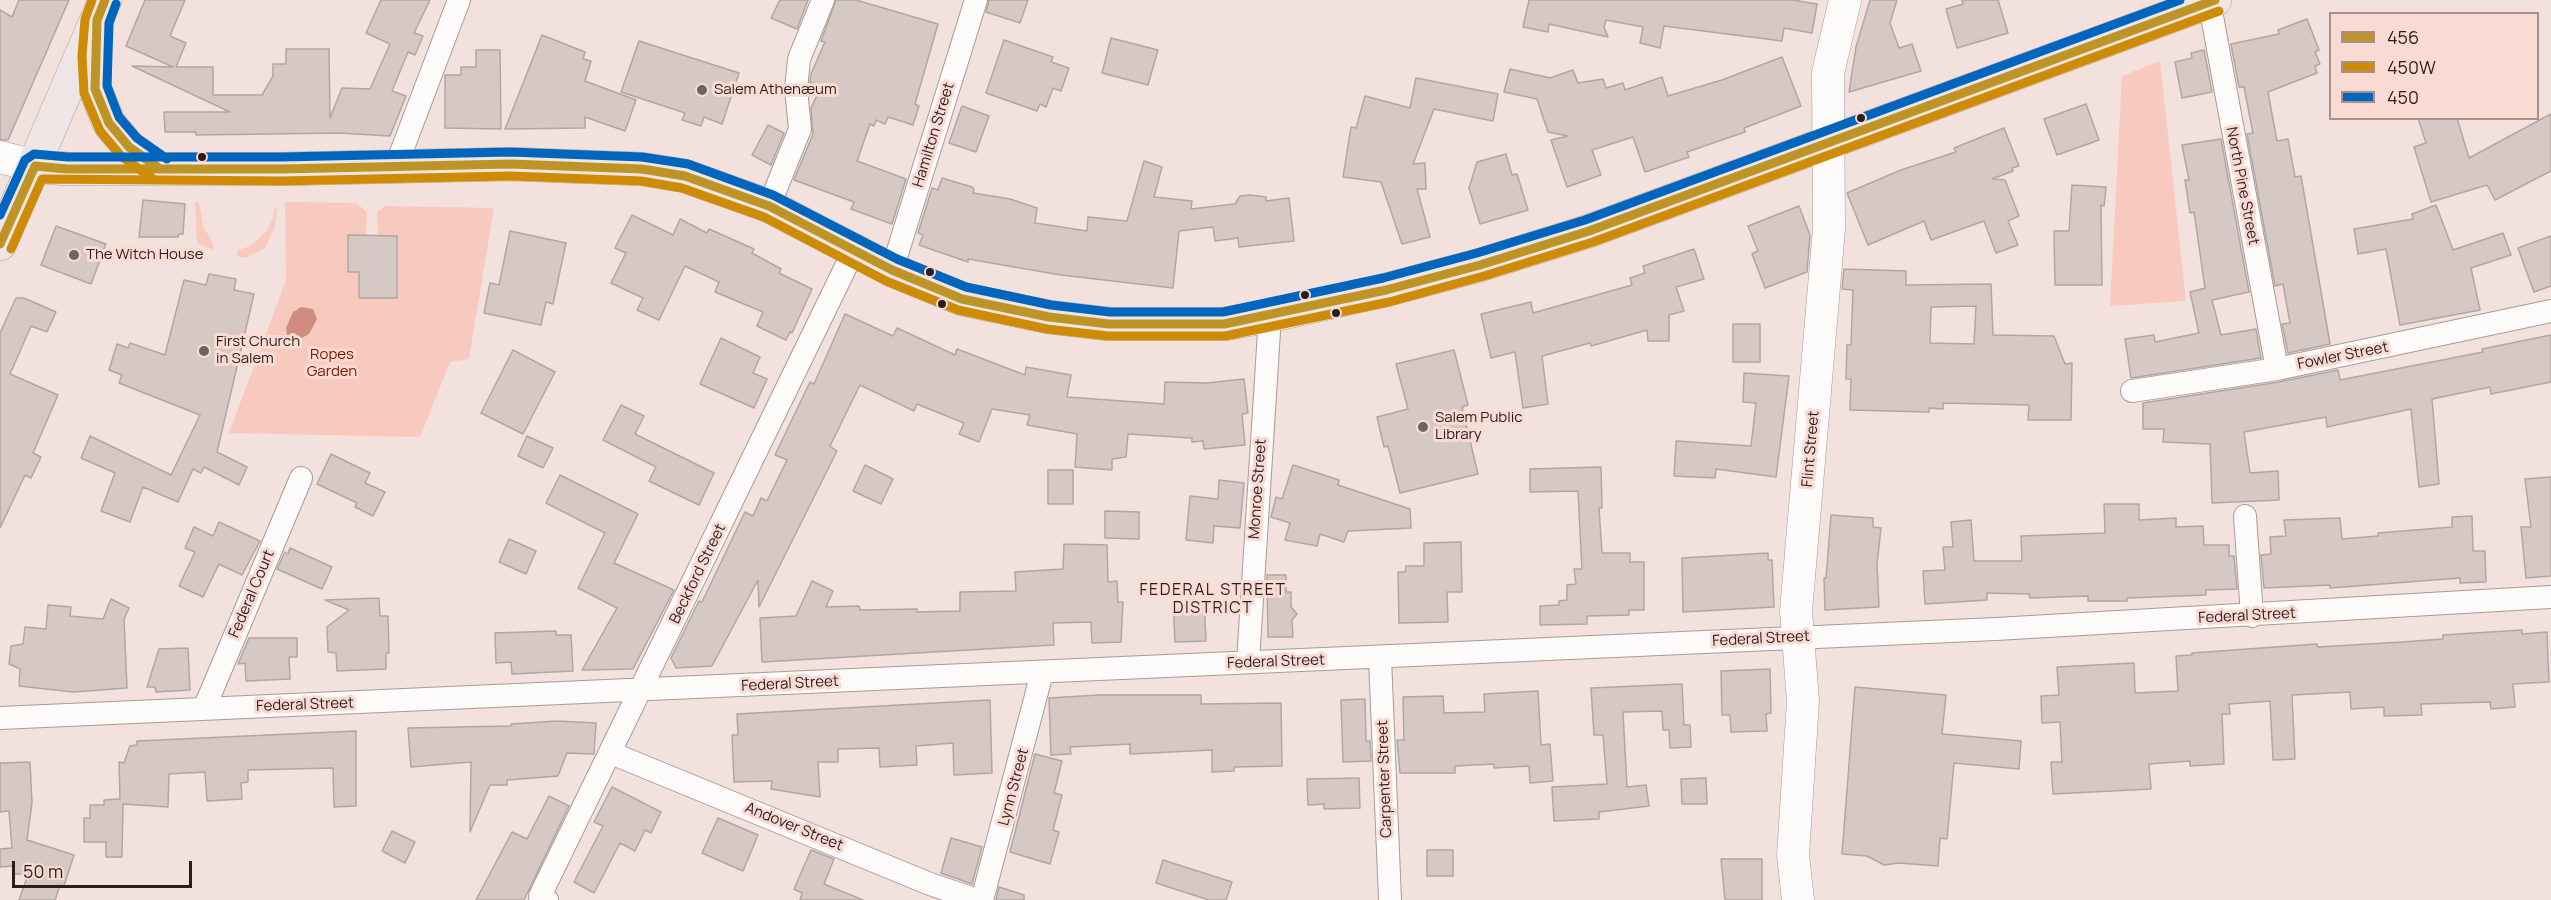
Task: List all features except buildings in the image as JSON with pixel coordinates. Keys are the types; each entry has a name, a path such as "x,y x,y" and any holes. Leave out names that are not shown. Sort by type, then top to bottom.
{"main road":[{"path":"35,166 67,169 160,169 510,164 642,169 684,176 770,206 892,270 962,299 1049,317 1108,324 1224,324 1270,316 1480,265 1589,231 2211,1"},
{"path":"101,10 94,56 95,89 109,123 129,147 160,169"},
{"path":"0,244 101,10"}],"street":[{"path":"396,166 459,0"},
{"path":"770,206 800,129 796,89 800,59 823,0"},
{"name":"Hamilton Street","path":"892,270 976,0"},
{"name":"Flint Street","path":"1798,900 1793,855 1803,701 1796,611 1829,229 1828,73 1845,0"},
{"name":"North Pine Street","path":"2211,1 2277,369"},
{"path":"0,157 35,166"},
{"name":"Beckford Street","path":"543,898 854,250"},
{"name":"Fowler Street","path":"2132,391 2277,369 2551,311"},
{"name":"Monroe Street","path":"1248,662 1270,316"},
{"name":"Federal Court","path":"204,710 301,478"},
{"path":"2245,516 2252,616"},
{"name":"Federal Street","path":"0,718 1380,658 2252,616 2551,597"},
{"name":"Carpenter Street","path":"1380,658 1390,900"},
{"name":"Lynn Street","path":"982,900 1042,673"},
{"name":"Andover Street","path":"611,753 930,884 977,900"}],"green space":[{"path":"2160,61 2186,301 2110,306 2122,76"},
{"path":"195,202 199,202 203,226 213,243 213,250 197,243"},
{"name":"Ropes Garden","path":"285,202 356,203 367,212 366,235 359,272 359,298 397,298 397,236 378,235 377,212 385,206 494,208 469,359 450,362 420,437 229,433 286,280"},
{"path":"275,207 277,208 275,226 265,248 245,258 237,256 238,250 251,246 266,231 273,219"}],"shaded area":[{"path":"301,307 313,309 317,319 309,334 296,341 287,335 286,328 293,312"}],"transit line":[{"name":"450W","path":"92,0 85,19 82,56 84,93 100,131 121,156 153,179"},
{"name":"456","path":"105,0 97,20 95,89 109,123 129,147 160,169"},
{"name":"450","path":"0,215 25,160 34,154 68,157 281,157 510,152 642,157 688,164 773,195 897,259 966,287 1051,305 1110,312 1223,312 1383,278 1477,253 1585,220 2180,0"},
{"name":"456","path":"0,244 35,166 67,169 281,169 510,164 642,169 685,176 769,206 892,270 962,299 1049,317 1109,324 1224,324 1386,290 1480,265 1589,231 2215,0"},
{"name":"450","path":"116,4 109,23 107,86 119,117 137,138 167,159"},
{"name":"450W","path":"11,249 42,179 281,181 510,176 641,181 682,188 764,217 886,281 958,310 1047,329 1108,336 1225,336 1389,302 1484,276 1593,242 2219,11"}],"place":[{"name":"Salem Athenæum","path":"702,90"},
{"name":"The Witch House","path":"74,255"},
{"name":"First Church in Salem","path":"204,351"},
{"name":"Salem Public Library","path":"1423,427"}],"district":[{"name":"FEDERAL STREET DISTRICT","path":"1213,600"}]}
